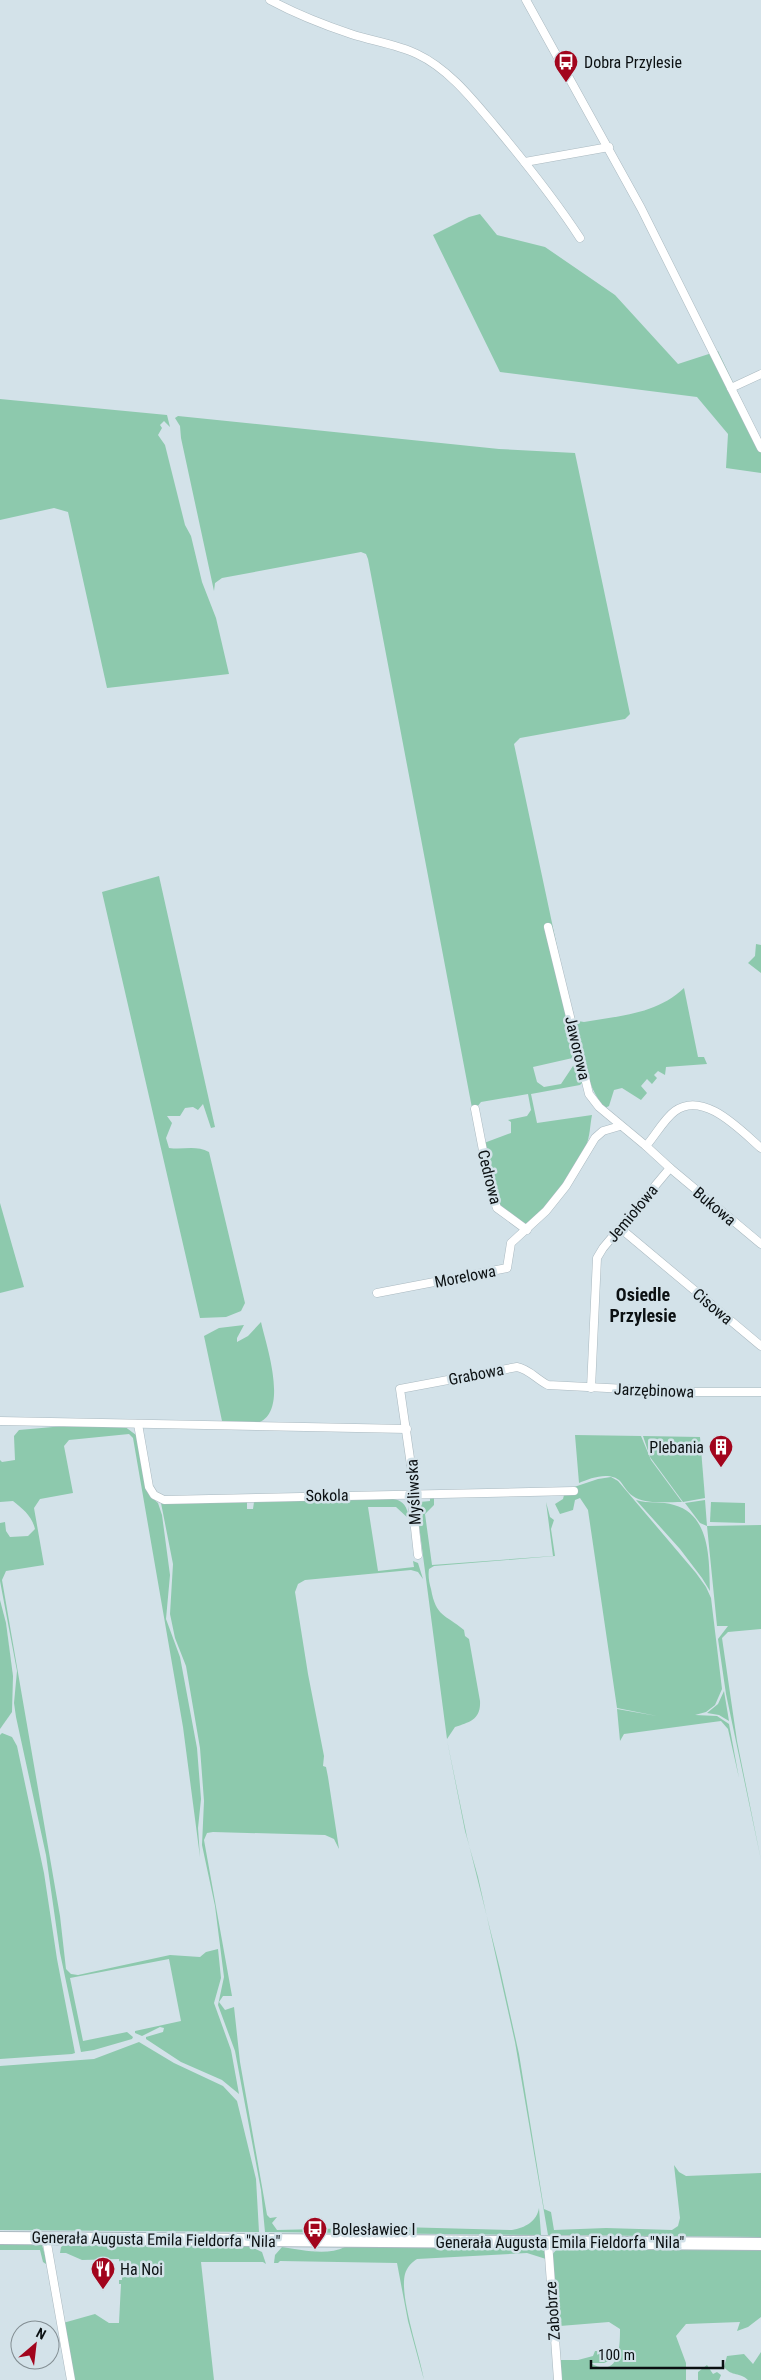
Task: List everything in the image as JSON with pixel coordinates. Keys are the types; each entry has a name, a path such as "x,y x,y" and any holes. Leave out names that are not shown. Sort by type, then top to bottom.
{"main road":[{"name":"Generała Augusta Emila Fieldorfa \"Nila\"","path":"0,2238 761,2244"}],"street":[{"path":"270,0 289,10 351,34 416,53 439,67 476,104 525,162 555,200 580,238"},
{"path":"526,0 609,147 761,448"},
{"path":"525,162 609,147"},
{"path":"731,388 761,374"},
{"name":"Jaworowa","path":"548,927 561,984 578,1043 587,1089 596,1103 620,1126 646,1146"},
{"path":"670,1168 646,1146 676,1110 689,1106 706,1106 722,1116 761,1148"},
{"name":"Cedrowa","path":"475,1109 490,1192 497,1208 527,1230"},
{"path":"527,1230 566,1186 595,1138 607,1129 620,1126"},
{"name":"Jemiołowa","path":"591,1388 597,1258 670,1168"},
{"name":"Bukowa","path":"670,1168 761,1244"},
{"name":"Cisowa","path":"620,1228 761,1346"},
{"name":"Morelowa","path":"377,1293 507,1268 511,1243 527,1230"},
{"name":"Grabowa","path":"400,1389 517,1367 524,1368 536,1380 548,1385"},
{"name":"Jarzębinowa","path":"548,1385 591,1388 761,1392"},
{"name":"Myśliwska","path":"400,1389 415,1493 413,1510 418,1555"},
{"path":"1,1421 407,1429"},
{"name":"Sokola","path":"137,1424 148,1483 154,1495 160,1499 574,1491"},
{"path":"46,2238 71,2380"},
{"name":"Zabobrze","path":"548,2242 558,2380"}],"green space":[{"path":"480,214 497,235 545,247 615,295 678,364 718,351 761,441 761,473 726,468 728,434 697,397 500,372 433,235 469,217"},
{"path":"0,399 167,415 170,427 164,421 160,425 162,428 158,435 165,445 185,525 191,536 202,582 216,618 229,674 107,688 68,512 54,508 0,520"},
{"path":"178,416 499,449 575,453 630,714 625,719 520,738 514,744 569,1003 574,1040 571,1042 571,1046 576,1046 577,1057 533,1067 537,1082 544,1087 561,1084 573,1066 577,1065 582,1083 580,1085 531,1094 537,1123 592,1115 587,1142 575,1166 543,1211 527,1224 505,1211 499,1202 494,1192 484,1143 511,1133 511,1122 508,1120 527,1116 531,1110 528,1094 481,1102 477,1107 472,1108 366,554 361,552 222,578 215,583 214,591 180,426 175,418"},
{"path":"159,876 215,1127 211,1128 203,1104 198,1110 193,1107 185,1108 180,1116 167,1116 172,1123 166,1138 169,1148 195,1148 209,1152 245,1303 241,1311 226,1317 200,1318 102,892"},
{"path":"756,944 761,945 761,973 748,963 755,956"},
{"path":"684,988 698,1057 704,1057 707,1064 666,1067 665,1075 658,1071 654,1075 657,1078 652,1084 647,1079 641,1086 647,1093 641,1100 622,1088 614,1090 609,1106 605,1108 592,1088 588,1077 574,1017 578,1021 584,1022 650,1009 673,997"},
{"path":"0,1203 24,1287 0,1293"},
{"path":"261,1322 271,1361 274,1393 272,1406 267,1417 257,1423 245,1424 222,1421 204,1336 219,1328 244,1325 237,1338 237,1342 248,1336"},
{"path":"64,1426 124,1426 136,1435 146,1488 150,1496 158,1503 162,1515 170,1575 166,1619 180,1657 197,1748 201,1799 198,1828 200,1857 183,1727 133,1438 129,1434 69,1440 64,1446 73,1493 40,1499 34,1508 44,1565 6,1571 2,1580 60,1916 66,1969 71,1974 78,1975 170,1955 200,1957 206,1952 218,1949 221,1978 214,2003 231,2050 239,2094 222,2080 181,2062 146,2039 146,2037 163,2032 164,2028 160,2027 142,2036 135,2033 135,2031 181,2021 169,1959 70,1978 83,2041 127,2032 133,2037 132,2039 94,2050 81,2052 60,1953 46,1855 16,1717 14,1703 17,1671 0,1581 0,1523 5,1522 6,1531 10,1537 28,1536 35,1529 34,1524 24,1510 13,1501 0,1502 0,1460 2,1462 15,1460 14,1436 19,1430"},
{"path":"575,1435 641,1436 651,1460 682,1502 641,1500 633,1496 620,1481 611,1476 594,1478 579,1483"},
{"path":"643,1436 700,1437 705,1498 683,1502 650,1457"},
{"path":"611,1477 618,1481 696,1573 711,1598 722,1689 715,1705 706,1712 695,1715 717,1716 729,1724 739,1778 728,1729 721,1721 624,1734 620,1741 617,1709 657,1716 617,1708 588,1510 580,1498 575,1500 573,1510 560,1514 555,1504 563,1499 564,1495 574,1492 574,1487"},
{"path":"430,1497 434,1498 434,1505 425,1514 432,1565 553,1556 546,1502 550,1517 554,1520 551,1529 555,1556 434,1566 429,1569 429,1581 436,1605 442,1614 464,1630 465,1636 469,1639 480,1701 480,1707 476,1716 469,1722 455,1727 447,1739 417,1510 420,1502 430,1501"},
{"path":"368,1498 401,1501 409,1519 396,1507 368,1507 378,1571 414,1567 413,1561 418,1563 423,1579 418,1572 411,1570 305,1580 298,1584 295,1592 324,1756 323,1766 326,1767 328,1777 339,1849 334,1839 325,1835 213,1832 207,1833 204,1840 232,1996 223,1996 219,2002 225,2010 234,2007 240,2062 267,2215 270,2218 277,2217 272,2223 277,2230 400,2227 512,2230 530,2223 536,2217 539,2208 541,2235 265,2232 261,2190 235,2051 218,2005 224,1977 215,1906 202,1845 204,1801 200,1748 186,1666 175,1638 170,1614 173,1564 161,1503 247,1502 247,1509 253,1509 254,1502"},
{"path":"636,1500 674,1505 686,1510 695,1518 706,1540 710,1591 680,1549"},
{"path":"705,1500 707,1526 700,1523 685,1503"},
{"path":"711,1502 745,1503 745,1523 710,1522"},
{"path":"761,1525 761,1629 728,1632 722,1638 737,1741 761,1860 726,1694 718,1639 728,1626 717,1626 707,1526"},
{"path":"0,1600 6,1623 13,1676 12,1712 0,1729"},
{"path":"724,1691 729,1721 719,1715 707,1713 718,1704"},
{"path":"2,1733 12,1737 17,1746 44,1873 57,1959 75,2053 72,2054 0,2059 0,1735"},
{"path":"447,1740 467,1837 469,1846 465,1831"},
{"path":"469,1846 478,1877 487,1916"},
{"path":"487,1916 519,2054 544,2209 551,2212 554,2230 606,2228 672,2230 678,2226 680,2218 674,2165 679,2172 686,2176 761,2173 761,2237 548,2235 515,2042"},
{"path":"139,2042 174,2063 223,2086 237,2101 256,2179 259,2232 0,2230 0,2066 94,2059"},
{"path":"0,2242 42,2245 47,2262 46,2264 43,2262 40,2250 0,2250"},
{"path":"65,2244 247,2245 262,2252 266,2264 263,2262 201,2262 214,2380 72,2380 63,2323 95,2314 109,2323 119,2323 121,2284 119,2284 119,2280 122,2280 122,2273 119,2272 119,2259 82,2260 66,2253 60,2253 61,2247"},
{"path":"282,2247 322,2252 345,2247 538,2247 544,2251 546,2259 527,2253 417,2259 412,2263 405,2274 405,2297 424,2380 408,2321 397,2263 280,2261 274,2263 275,2255"},
{"path":"557,2249 761,2250 761,2317 748,2327 737,2331 740,2322 686,2324 676,2336 686,2363 686,2380 561,2380 560,2360 578,2360 593,2356 595,2351 613,2352 611,2360 604,2363 590,2363 600,2367 612,2365 618,2353 620,2329 609,2322 560,2326 557,2331 551,2256"},
{"path":"761,2352 761,2380 748,2380 730,2372 724,2367 727,2356 744,2354 753,2364"},
{"path":"707,2365 713,2374 717,2372 721,2375 719,2380 698,2380 698,2372"}],"place":[{"name":"Dobra Przylesie","path":"566,83"},
{"name":"Plebania","path":"721,1468"},
{"name":"Bolesławiec I","path":"315,2250"},
{"name":"Ha Noi","path":"103,2290"}],"district":[{"name":"Osiedle Przylesie","path":"643,1305"}]}
